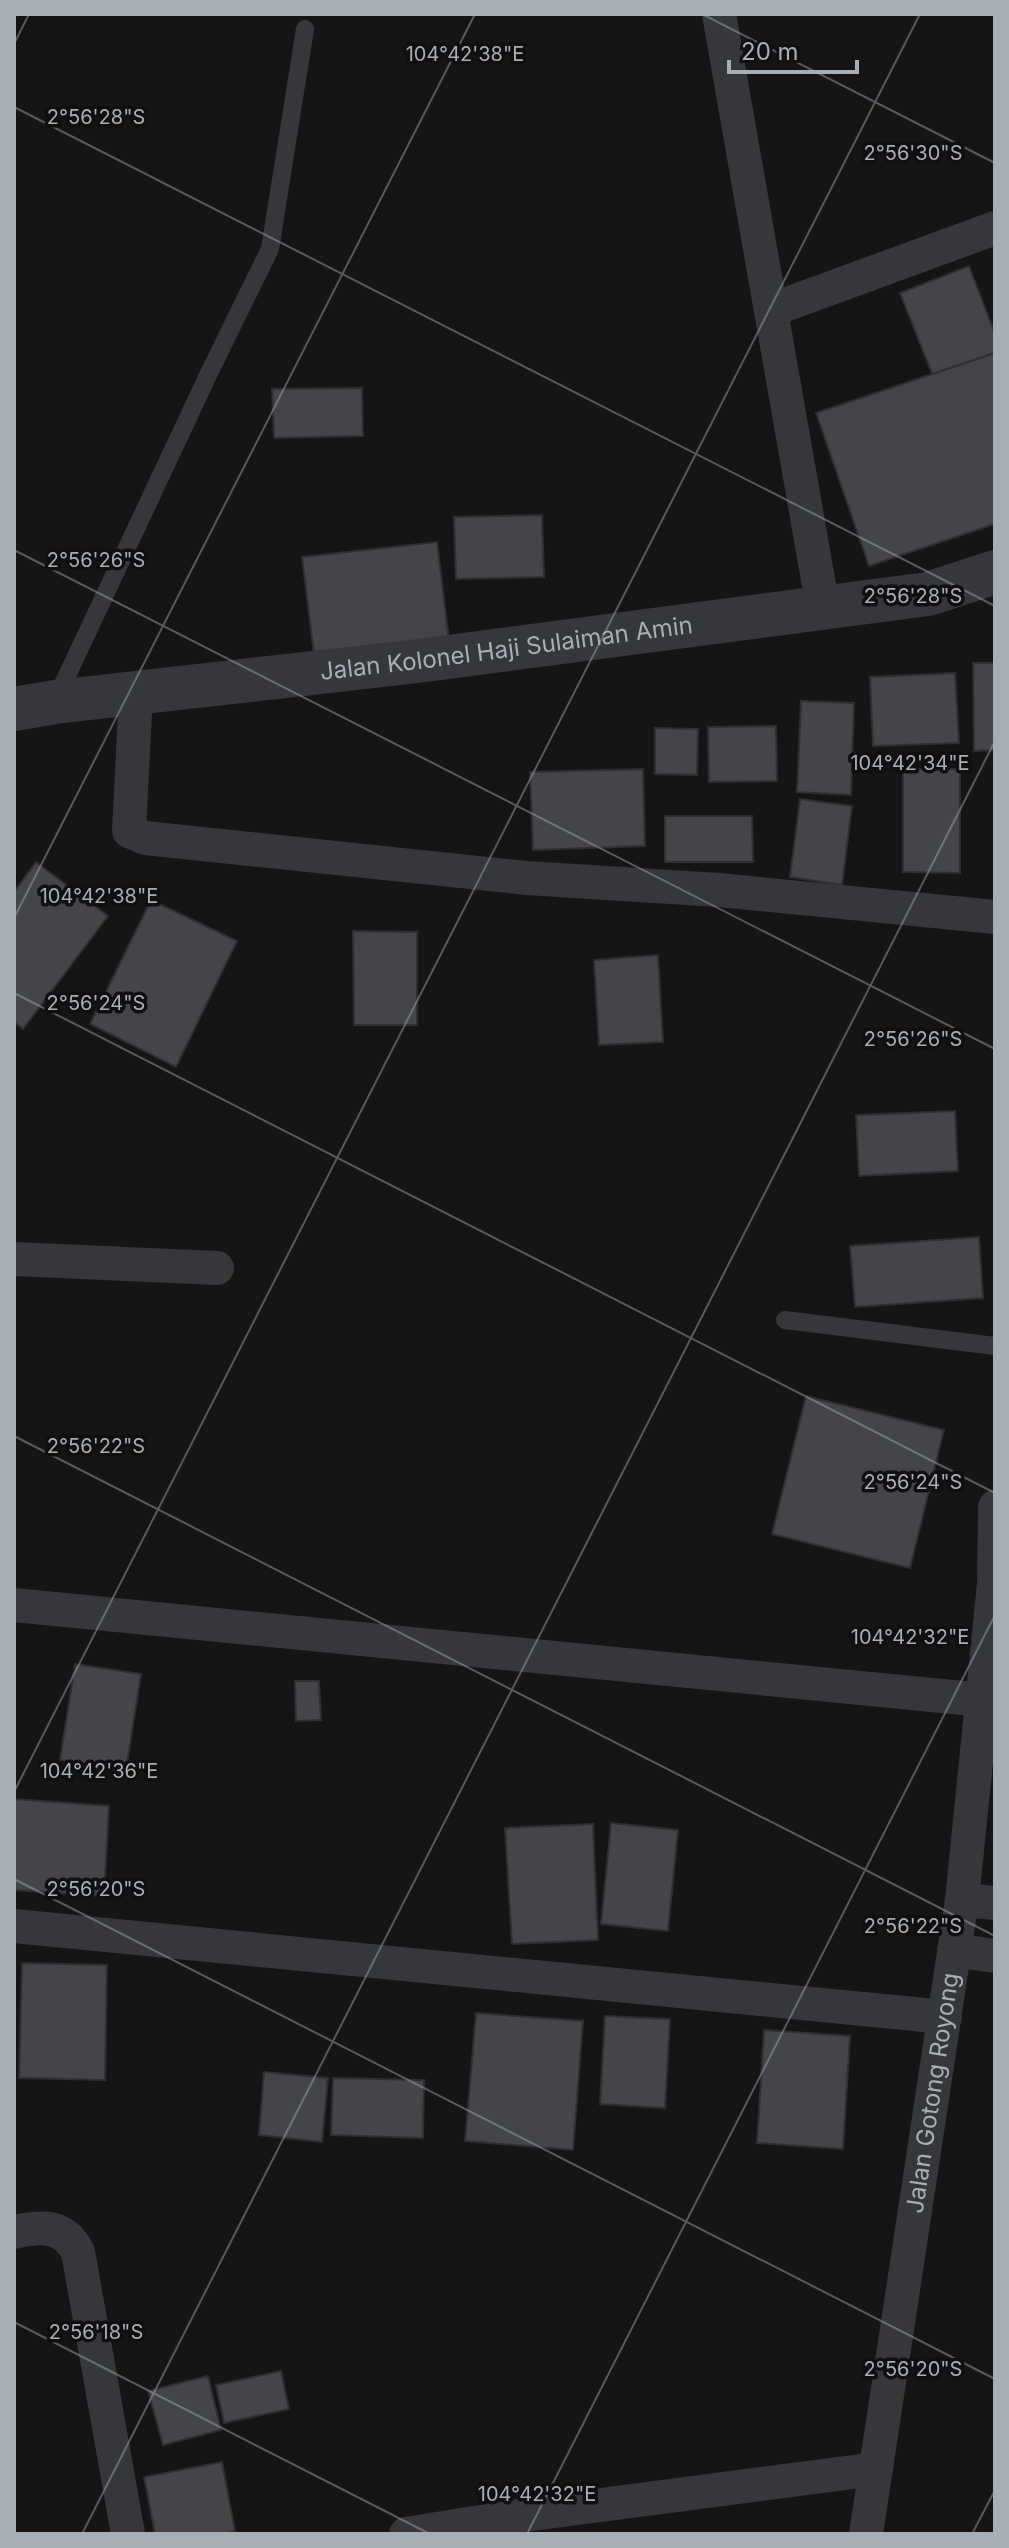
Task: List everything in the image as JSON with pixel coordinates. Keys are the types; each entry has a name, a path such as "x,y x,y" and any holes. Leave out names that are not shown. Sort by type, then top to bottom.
{"street":[{"path":"719,14 823,608"},
{"path":"771,310 995,228"},
{"name":"Jalan Kolonel Haji Sulaiman Amin","path":"34,706 418,661 928,594 995,572"},
{"path":"136,693 129,831 145,838 527,878 719,890 995,917"},
{"path":"14,1259 217,1268"},
{"name":"Jalan Gotong Royong","path":"866,2534 954,1950 979,1902 983,1700 995,1584 995,1507"},
{"path":"14,1605 983,1700"},
{"path":"14,1926 945,2017"},
{"path":"954,1950 995,1956"},
{"path":"14,2232 49,2227 72,2241 78,2252 128,2534"},
{"path":"406,2534 520,2525 876,2469"}],"lane":[{"path":"34,706 210,371 270,249 305,29"},
{"path":"785,1320 995,1346"}],"building":[{"path":"969,266 995,334 995,353 933,376 900,293"},
{"path":"995,353 995,524 869,566 816,413"},
{"path":"362,388 363,436 274,438 272,389"},
{"path":"542,515 544,577 456,579 454,517"},
{"path":"437,542 449,640 314,655 302,557"},
{"path":"973,663 995,663 995,750 974,751"},
{"path":"955,673 959,743 873,746 870,677"},
{"path":"801,701 854,703 851,795 797,792"},
{"path":"776,726 777,781 709,782 708,727"},
{"path":"655,728 698,729 697,775 655,774"},
{"path":"643,769 645,846 533,850 530,772"},
{"path":"903,769 960,769 960,873 903,872"},
{"path":"800,799 852,806 842,885 790,877"},
{"path":"665,816 752,816 753,862 665,862"},
{"path":"36,862 108,916 23,1029 14,1022 14,892"},
{"path":"151,900 237,941 176,1067 90,1024"},
{"path":"353,931 417,932 417,1025 354,1025"},
{"path":"658,955 663,1042 599,1045 594,960"},
{"path":"955,1111 958,1171 859,1176 856,1115"},
{"path":"979,1237 983,1298 855,1307 850,1246"},
{"path":"806,1396 944,1430 910,1568 772,1534"},
{"path":"75,1664 141,1674 126,1770 60,1760"},
{"path":"295,1681 319,1681 321,1720 296,1721"},
{"path":"14,1799 109,1806 104,1896 14,1890"},
{"path":"611,1823 678,1830 668,1931 601,1924"},
{"path":"593,1824 598,1940 512,1944 505,1828"},
{"path":"22,1963 107,1965 105,2080 19,2078"},
{"path":"476,2013 583,2021 573,2150 465,2141"},
{"path":"605,2016 670,2019 665,2108 600,2104"},
{"path":"764,2030 850,2036 843,2149 757,2143"},
{"path":"264,2072 328,2078 322,2142 259,2135"},
{"path":"333,2078 424,2080 423,2138 331,2135"},
{"path":"281,2371 289,2409 224,2423 216,2385"},
{"path":"208,2376 221,2430 163,2445 148,2391"},
{"path":"222,2462 235,2531 223,2534 155,2534 144,2477"}]}
